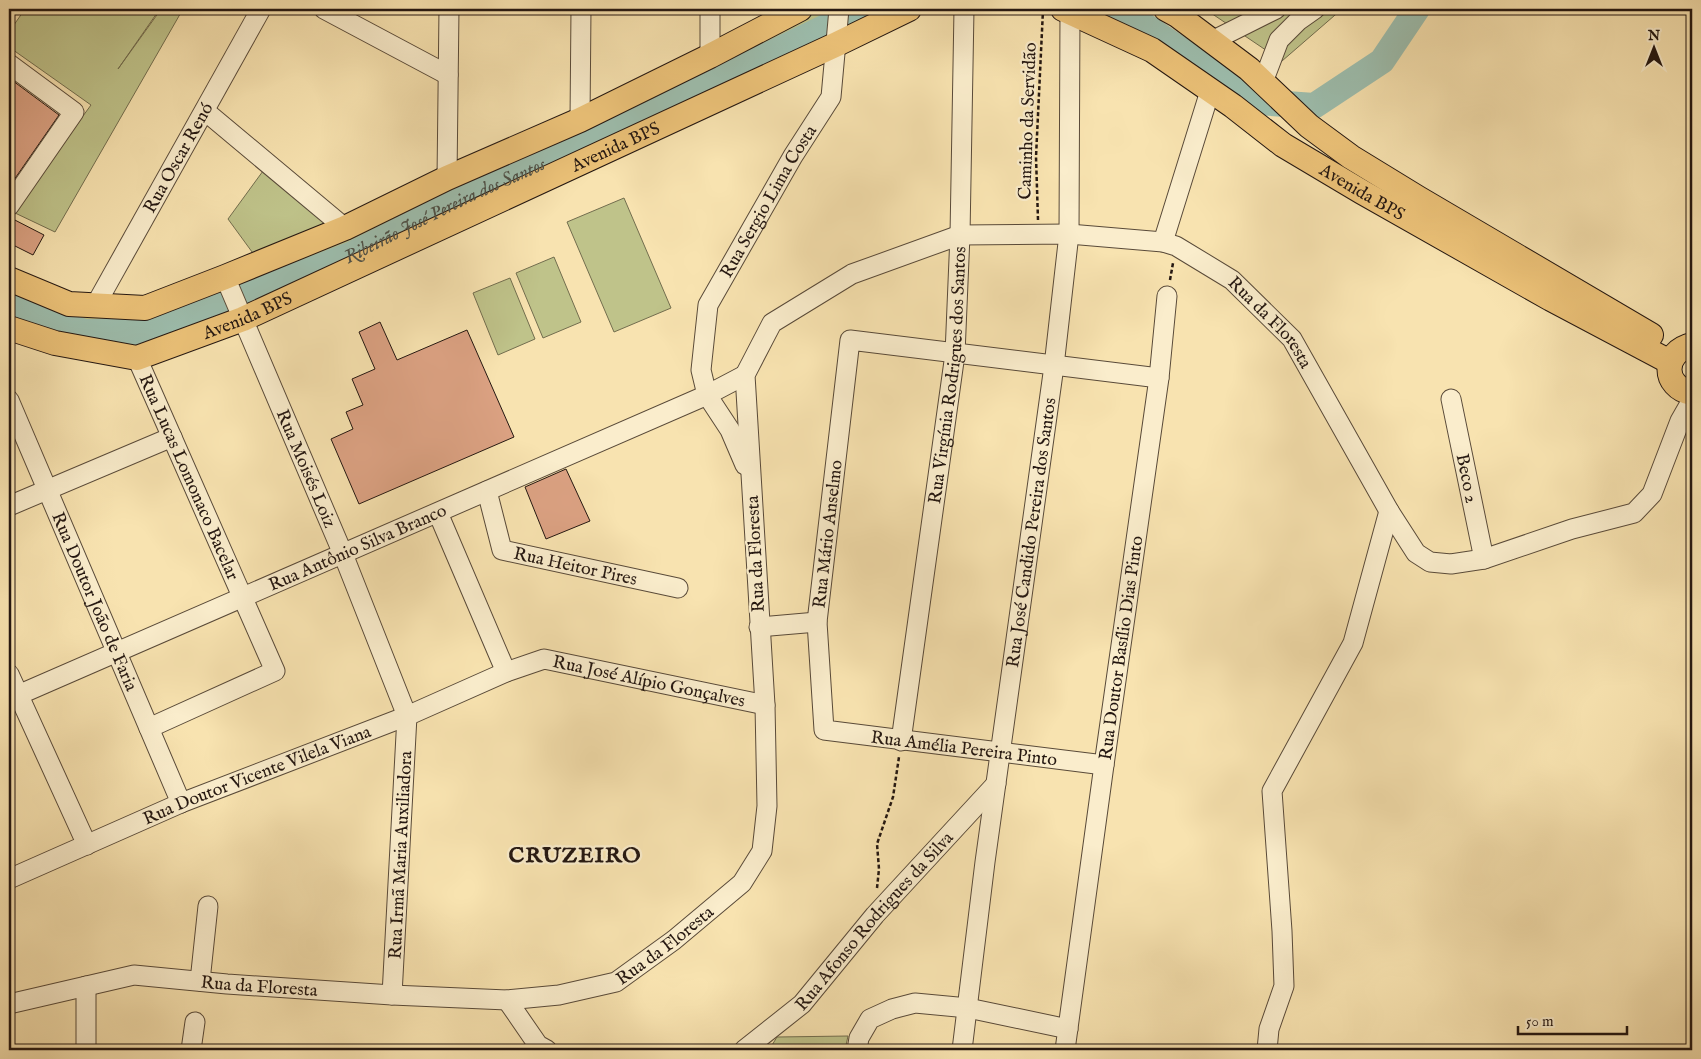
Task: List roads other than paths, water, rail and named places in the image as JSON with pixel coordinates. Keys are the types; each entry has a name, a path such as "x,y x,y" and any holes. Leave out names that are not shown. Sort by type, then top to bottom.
{"main road":[{"path":"9,279 69,304 145,308 228,285 447,178 580,120 800,9"},
{"name":"Avenida BPS","path":"137,358 241,315 909,9"},
{"name":"Avenida BPS","path":"1166,9 1249,69 1310,126 1351,156 1418,198 1681,352"},
{"name":"Avenida BPS","path":"1067,10 1152,50 1283,144 1362,192 1551,299 1681,352"},
{"path":"9,328 55,343 137,358"},
{"path":"1681,352 1670,376 1688,394"}],"street":[{"name":"Rua Oscar Renó","path":"96,306 261,9"},
{"path":"324,9 448,76"},
{"path":"447,178 449,9"},
{"path":"580,120 581,9"},
{"path":"710,9 710,56"},
{"name":"Rua Sergio Lima Costa","path":"750,477 730,430 707,394 701,370 708,305 793,156 831,97 839,9"},
{"name":"Rua Virgínia Rodrigues dos Santos","path":"901,741 955,354 960,235 964,9"},
{"path":"1212,41 1276,9"},
{"path":"1279,40 1298,21 1315,9"},
{"name":"Rua José Candido Pereira dos Santos","path":"962,1050 985,862 1054,366 1068,234 1067,10"},
{"path":"1257,18 1268,21 1273,25 1279,40 1268,86"},
{"path":"9,64 74,112 9,206"},
{"path":"1170,244 1210,91"},
{"path":"205,111 345,228"},
{"name":"Rua da Floresta","path":"9,1004 134,975 226,984 392,995 507,1000 559,996 616,982 674,940 742,883 762,851 767,806 764,705 745,375 772,323 852,274 960,235 1068,234 1170,244 1232,280 1292,339 1389,511 1416,553 1430,562 1450,564 1484,559 1556,534 1634,513 1652,494 1680,421 1688,394"},
{"name":"Rua Moisés Loiz","path":"228,285 343,554 407,716"},
{"name":"Rua Doutor Basílio Dias Pinto","path":"1065,1050 1159,378 1167,296"},
{"name":"Rua Mário Anselmo","path":"824,730 817,622 850,340 955,354"},
{"path":"955,354 1159,378"},
{"name":"Rua Lucas Lomonaco Bacelar","path":"137,358 275,671 149,728"},
{"path":"707,394 745,375"},
{"name":"Rua Antônio Silva Branco","path":"14,697 707,394"},
{"name":"Beco 2","path":"1450,399 1484,559"},
{"name":"Rua Doutor João de Faria","path":"9,400 181,804"},
{"path":"9,506 172,438"},
{"name":"Rua Heitor Pires","path":"487,491 502,550 678,588"},
{"path":"1267,1050 1269,1029 1284,986 1272,791 1353,643 1389,511"},
{"path":"438,513 506,672"},
{"path":"759,627 817,622"},
{"name":"Rua José Alípio Gonçalves","path":"506,672 544,659 764,705"},
{"name":"Rua Doutor Vicente Vilela Viana","path":"9,879 181,804 407,716 506,672"},
{"path":"9,674 14,697 87,845"},
{"name":"Rua Irmã Maria Auxiliadora","path":"392,995 407,716"},
{"name":"Rua Amélia Pereira Pinto","path":"824,730 1104,765"},
{"name":"Rua Afonso Rodrigues da Silva","path":"744,1050 802,1004 875,915 996,784"},
{"path":"200,981 208,906"},
{"path":"86,986 86,1050"},
{"path":"507,1000 538,1045 547,1050"},
{"path":"857,1050 860,1038 870,1019 892,1009 915,1003 968,1008 1068,1029"},
{"path":"191,1050 195,1022"}],"waterway":[{"name":"Ribeirão José Pereira dos Santos","path":"9,305 84,332 138,332 168,324 350,255 467,196 591,141 863,9"},
{"name":"Ribeirão José Pereira dos Santos","path":"1110,9 1138,21 1258,102 1314,106 1382,61 1417,9"}],"district":[{"name":"CRUZEIRO","path":"575,854"}]}
